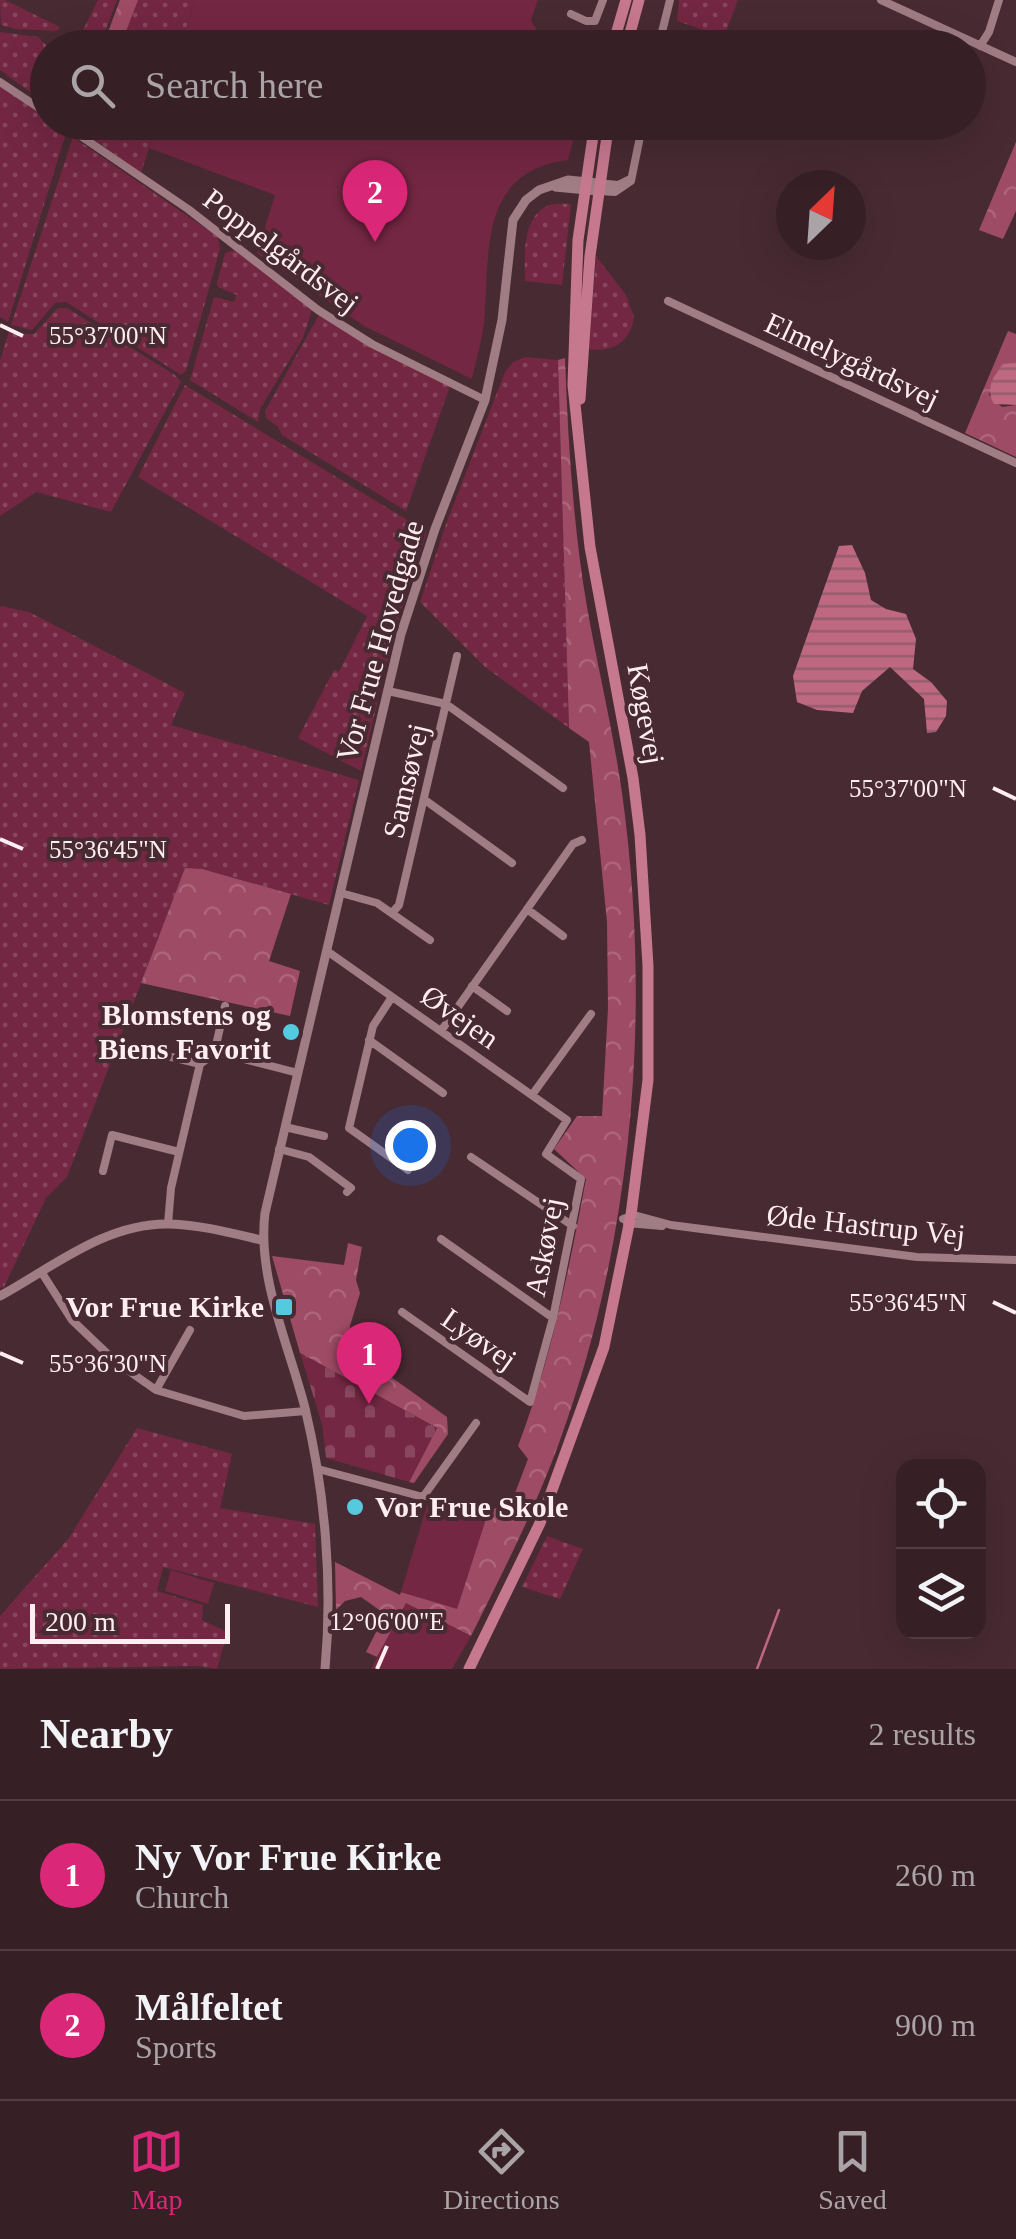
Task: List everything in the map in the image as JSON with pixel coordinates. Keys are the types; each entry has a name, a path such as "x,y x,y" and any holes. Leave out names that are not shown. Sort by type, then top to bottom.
{"main road":[{"path":"617,30 626,0"},
{"path":"631,30 640,0"},
{"name":"Køgevej","path":"469,1669 540,1523 592,1378 628,1220 648,1026 640,835 590,546 574,385 573,310 594,140"},
{"name":"Køgevej","path":"591,186 604,140"}],"street":[{"path":"572,14 595,21 603,0"},
{"path":"662,30 670,0"},
{"path":"881,0 946,30"},
{"path":"986,36 999,0"},
{"path":"986,49 1016,62"},
{"path":"0,82 30,102"},
{"name":"Poppelgårdsvej","path":"86,140 188,210 333,320 372,344 485,400"},
{"path":"591,186 618,185 630,180 640,140"},
{"name":"Vor Frue Hovedgade","path":"324,1669 328,1639 326,1556 318,1469 262,1240 285,1127 415,588 485,400 502,320 513,220 526,200 547,186 591,186"},
{"name":"Elmelygårdsvej","path":"668,301 1016,463"},
{"name":"Samsøvej","path":"392,914 399,905 426,800 457,656"},
{"path":"388,691 446,704 562,788"},
{"path":"426,800 512,863"},
{"path":"440,1031 573,844 582,840"},
{"path":"340,893 377,903 430,940"},
{"path":"527,909 563,936"},
{"name":"Øvejen","path":"327,951 566,1120"},
{"path":"472,986 507,1011"},
{"path":"392,997 378,1016 369,1040 349,1128 408,1170"},
{"path":"168,1224 179,1152 200,1064 214,1054 224,1006"},
{"path":"532,1095 591,1014"},
{"path":"369,1040 443,1093"},
{"path":"142,1050 200,1064"},
{"path":"214,1054 298,1073"},
{"name":"Askøvej","path":"530,1402 553,1318 580,1179 546,1154 566,1120"},
{"path":"285,1127 324,1136"},
{"path":"103,1171 112,1134 179,1152"},
{"path":"280,1149 309,1158 351,1188 347,1192"},
{"path":"471,1157 573,1226"},
{"name":"Øde Hastrup Vej","path":"628,1220 917,1258 1016,1260"},
{"path":"0,1296 97,1240 125,1230 168,1224 262,1240"},
{"path":"441,1240 553,1318"},
{"path":"42,1273 72,1320 116,1362 156,1390 244,1416 306,1411"},
{"name":"Lyøvej","path":"402,1312 530,1402"},
{"path":"156,1390 190,1330"},
{"path":"318,1469 423,1497 476,1423"}],"green space":[{"path":"0,0 5,0 60,27 36,30 1,25"},
{"path":"98,0 117,0 106,30 83,30"},
{"path":"120,0 195,0 185,30 109,30"},
{"path":"120,0 138,0 127,30 109,30"},
{"path":"195,0 538,0 531,20 537,30 185,30"},
{"path":"679,0 738,0 727,30 703,30 677,21"},
{"path":"0,32 30,36 30,92 0,70"},
{"path":"0,87 30,105 30,140 64,140 8,322 0,317"},
{"path":"72,140 218,237 220,249 186,371 181,375 66,302 55,303 32,330 11,325"},
{"path":"95,140 152,140 141,173"},
{"path":"151,140 573,140 568,160 540,167 520,179 505,195 496,214 483,328 472,379 364,326 257,253 275,195 149,148"},
{"path":"1016,142 1016,211 1003,239 979,230"},
{"path":"571,204 562,285 525,281 526,239 533,220 547,206"},
{"path":"235,250 312,310 303,338 260,409 258,422 190,380 214,297 234,302 237,295 217,283 225,253"},
{"path":"596,256 626,295 634,317 625,339 598,350 589,349"},
{"path":"58,308 67,308 181,382 111,512 36,492 0,516 0,361 10,328 21,334 34,334"},
{"path":"319,315 370,347 450,386 406,511 282,435 266,418 265,411"},
{"path":"1008,331 1016,334 1016,363 997,372 989,395 1002,407 1016,405 1016,457 965,433"},
{"path":"525,357 558,360 569,728 485,667 420,602 505,372 513,362"},
{"path":"565,358 578,545 622,793 631,874 635,1039 620,1203 605,1285 559,1443 471,1636 406,1604 377,1657 366,1652 385,1614 361,1597 345,1601 336,1610 335,1562 400,1595 401,1592 457,1608 489,1508 509,1509 528,1459 518,1446 550,1347 566,1280 586,1179 554,1149 577,1116 602,1116 608,1008 607,922 589,742 569,728 558,360"},
{"path":"185,385 427,532 394,633 361,771 298,738 334,670 339,672 367,616 138,477"},
{"path":"0,606 29,612 185,693 171,725 359,780 329,905 202,869 185,868 67,1177 46,1198 4,1287 0,1288"},
{"path":"185,868 202,869 291,894 269,961 300,971 290,1016 141,983"},
{"path":"348,1243 362,1247 356,1280 360,1293 350,1326 351,1341 359,1354 447,1417 448,1434 414,1483 409,1482 437,1428 300,1353 272,1256 344,1265"},
{"path":"300,1353 437,1428 409,1482 326,1458 322,1424"},
{"path":"137,1428 232,1454 220,1508 315,1524 318,1607 163,1567 157,1591 203,1605 202,1620 227,1632 217,1669 0,1669 0,1616 69,1538"},
{"path":"427,1505 485,1522 457,1609 401,1592"},
{"path":"547,1536 583,1549 560,1599 522,1587"},
{"path":"171,1570 214,1583 208,1604 165,1591"},
{"path":"406,1603 471,1636 452,1669 371,1669"}],"shaded area":[{"path":"1016,363 1016,405 994,404 990,393 993,378 1003,364"},
{"path":"852,545 865,573 871,600 906,614 916,639 913,669 947,701 946,716 936,732 927,733 924,699 890,667 862,691 853,713 817,710 797,702 793,676 839,546"}],"waterway":[{"path":"757,1669 779,1610"}],"place":[{"name":"Målfeltet","path":"375,242"},
{"name":"Blomstens og Biens Favorit","path":"291,1032"},
{"name":"Vor Frue Kirke","path":"284,1307"},
{"name":"Ny Vor Frue Kirke","path":"369,1404"},
{"name":"Vor Frue Skole","path":"355,1507"}]}
